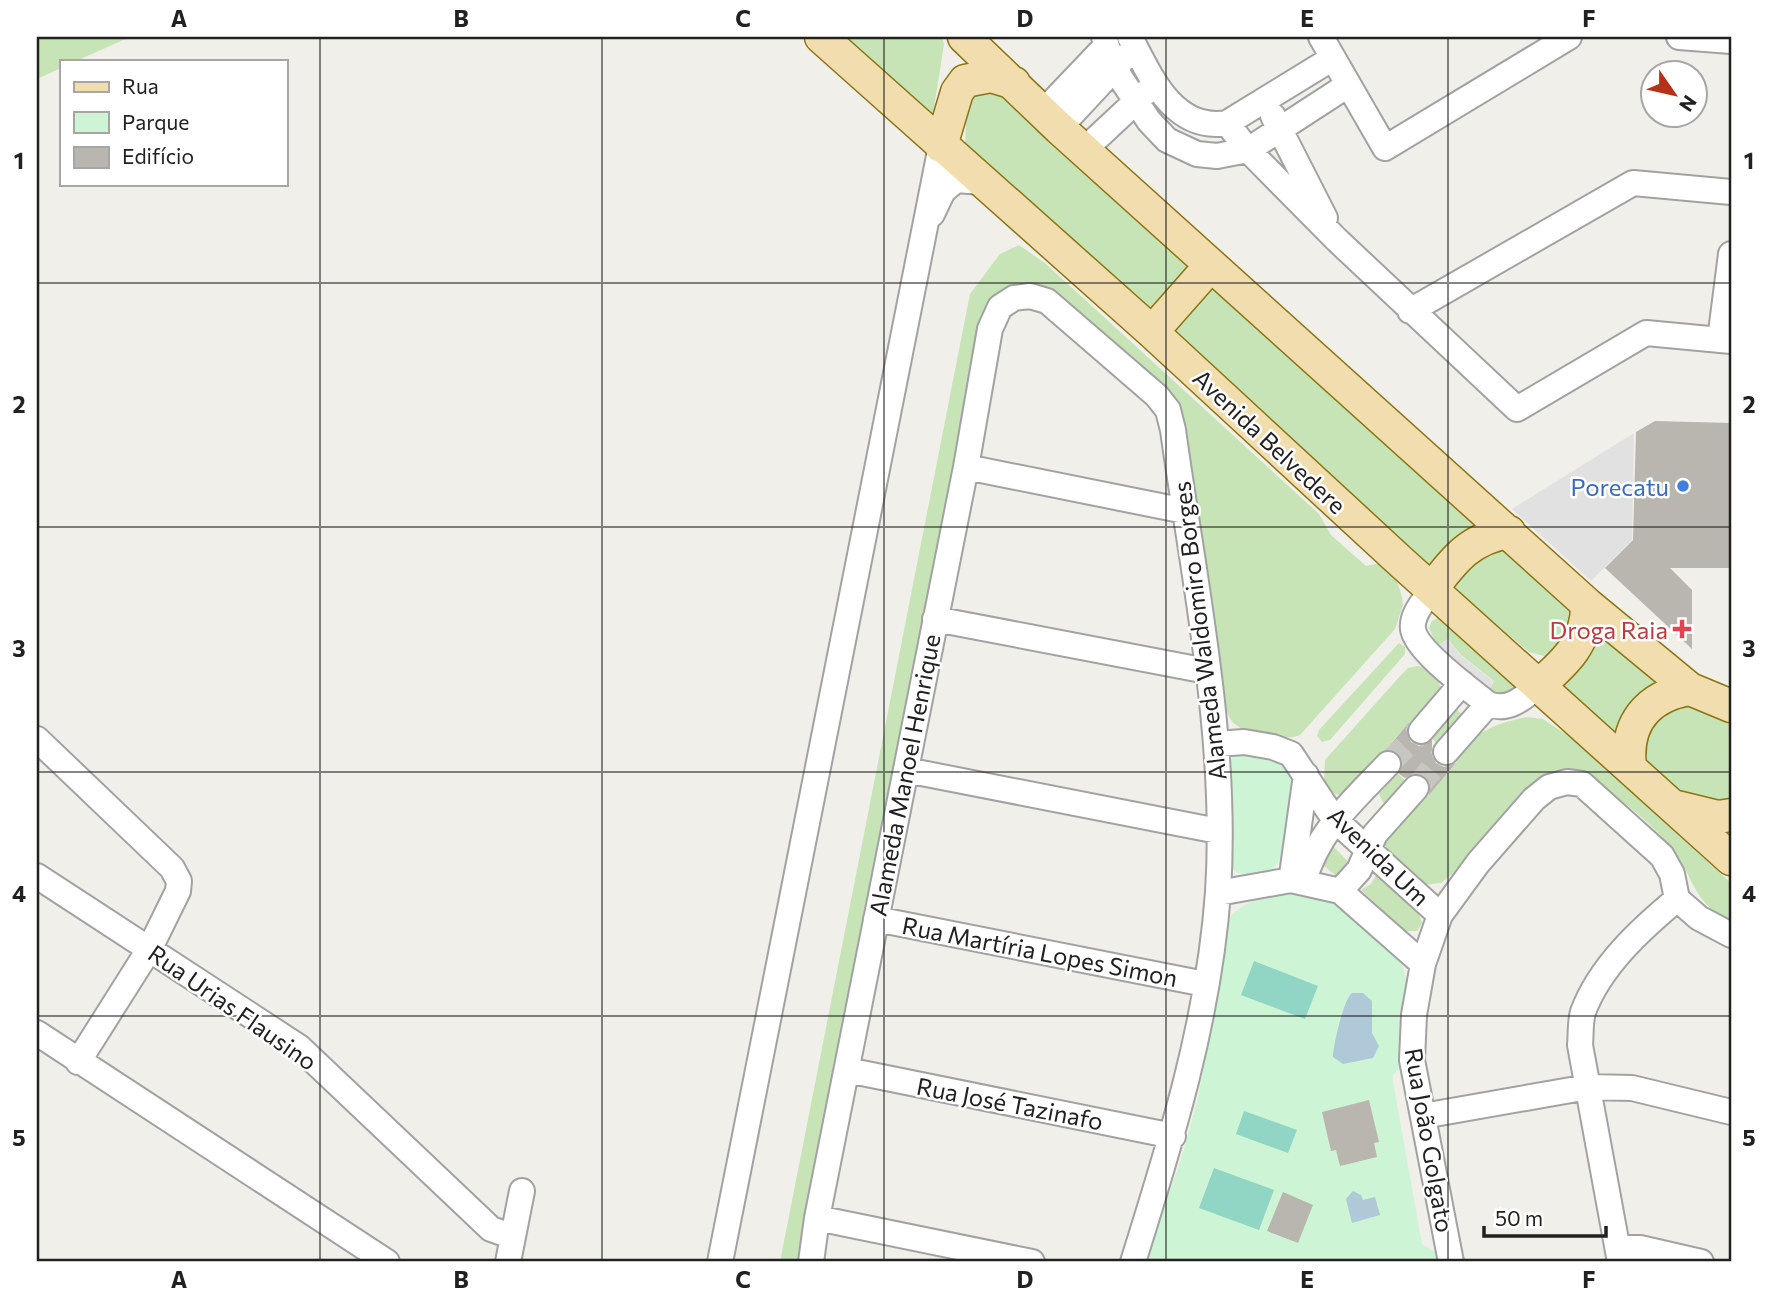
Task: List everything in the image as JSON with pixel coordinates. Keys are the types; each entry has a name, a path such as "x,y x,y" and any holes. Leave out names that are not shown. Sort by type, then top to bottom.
{"main road":[{"name":"Avenida Belvedere","path":"821,37 1152,332 1672,806 1718,817 1731,815"},
{"path":"964,37 1084,150 1587,604 1690,689 1731,706"},
{"path":"941,146 957,92 965,81 991,76 1014,83"},
{"path":"1152,332 1211,265"},
{"path":"1432,589 1473,544 1485,536 1509,532"},
{"path":"1539,685 1581,641 1588,624 1587,604"},
{"path":"1630,767 1628,748 1632,730 1641,713 1655,700 1671,692 1690,689"},
{"path":"1672,806 1731,859"}],"street":[{"path":"1052,120 1108,51 1133,41 1170,105 1191,119 1217,124 1227,123 1263,100 1327,47 1385,148 1569,37"},
{"path":"1679,37 1731,41"},
{"path":"1108,51 1135,103 1167,140 1197,154 1217,156 1248,150 1348,85"},
{"path":"1084,150 1156,84"},
{"path":"1263,100 1337,240"},
{"path":"1227,123 1248,150 1337,240 1517,409 1646,333 1726,341 1731,254"},
{"path":"720,1262 767,1011 941,146"},
{"path":"926,228 943,191 956,180 982,182"},
{"path":"1410,311 1633,183 1731,192"},
{"name":"Alameda Manoel Henrique","path":"811,1262 817,1218 966,467 990,329 1000,307 1014,298 1030,296 1046,301 1157,396 1168,410"},
{"name":"Alameda Waldomiro Borges","path":"1133,1262 1173,1136 1194,1054 1218,893 1217,744 1185,511 1168,410"},
{"path":"966,467 1185,511"},
{"path":"1432,589 1415,615 1413,629 1421,644 1462,683 1488,704 1507,707 1539,685"},
{"path":"935,619 1207,671"},
{"path":"1421,731 1462,683"},
{"path":"1447,752 1488,704"},
{"path":"37,739 172,868 179,881 178,891 150,948 78,1062"},
{"name":"Avenida Um","path":"1217,744 1244,742 1273,747 1291,754 1334,819 1440,915"},
{"path":"1298,880 1334,819 1388,764"},
{"path":"906,770 1218,831"},
{"path":"1298,880 1306,775"},
{"name":"Rua João Golgato","path":"1451,1262 1412,1060 1413,1015 1423,964 1440,915 1478,863 1534,799 1549,787 1567,782 1581,785 1598,796 1662,856 1672,874 1677,898"},
{"path":"1340,891 1355,877 1376,834 1416,788"},
{"name":"Rua Urias Flausino","path":"37,876 299,1047 491,1229 511,1236"},
{"name":"Avenida Um","path":"1218,893 1298,880 1340,891 1423,964"},
{"path":"1700,1262 1640,1248 1619,1255 1580,1045 1583,1014 1600,979 1629,943 1677,898 1699,918 1731,935"},
{"name":"Rua Martíria Lopes Simon","path":"876,919 1205,984"},
{"path":"37,1032 78,1062 387,1262"},
{"name":"Rua José Tazinafo","path":"847,1070 1173,1136"},
{"path":"1423,1116 1588,1087 1632,1088 1731,1112"},
{"path":"508,1262 522,1191"},
{"path":"817,1218 965,1256 1032,1262"}],"green space":[{"path":"37,37 130,37 78,60 60,60 60,68 37,79"},
{"path":"836,37 942,37 944,44 933,114 918,112"},
{"path":"995,88 1187,264 1188,271 1159,308 1142,305 965,145 967,108 974,93"},
{"path":"1019,245 1046,264 1319,514 1331,535 1366,566 1381,563 1396,577 1403,605 1395,629 1300,735 1270,736 1244,730 1236,725 1226,709 1184,434 1049,289 1027,284 1015,286 980,330 813,1181 801,1262 780,1262 970,294 1000,254"},
{"path":"1216,289 1479,521 1437,566 1422,567 1175,333 1176,327 1204,294"},
{"path":"1498,545 1583,618 1548,657 1529,652 1456,591 1457,577"},
{"path":"1440,617 1517,686 1511,697 1488,692 1494,681 1461,655 1448,639 1437,646 1429,628 1432,621"},
{"path":"1608,636 1657,678 1621,732 1614,734 1562,688 1562,683 1597,641"},
{"path":"1399,643 1405,647 1405,654 1330,740 1322,742 1317,736 1319,730"},
{"path":"1418,666 1434,674 1441,692 1416,726 1410,721 1347,795 1335,794 1324,782 1325,760 1401,675 1408,668"},
{"path":"1676,702 1731,714 1731,800 1703,799 1681,792 1643,759 1646,723"},
{"path":"1457,710 1462,714 1462,720 1440,746 1430,737"},
{"path":"1527,717 1543,719 1573,739 1731,883 1731,922 1702,899 1674,852 1654,829 1617,797 1577,773 1441,883 1423,885 1386,852 1384,840 1421,793 1427,797 1457,762 1453,757 1486,730"},
{"path":"1236,753 1278,755 1294,775 1286,846 1279,861 1270,871 1256,875 1236,872 1228,862 1231,760"},
{"path":"1397,773 1408,783 1384,804 1379,794"},
{"path":"1333,846 1351,865 1337,877 1322,864 1320,854"},
{"path":"1376,875 1419,915 1422,923 1417,931 1405,931 1361,890 1371,884"},
{"path":"1311,893 1331,896 1402,964 1407,983 1402,1065 1393,1075 1393,1082 1422,1244 1436,1253 1439,1262 1144,1262 1181,1160 1199,1094 1230,917 1257,899"},
{"path":"1254,961 1318,986 1305,1019 1241,995"},
{"path":"1244,1111 1297,1130 1288,1153 1236,1134"},
{"path":"1214,1168 1274,1190 1259,1230 1199,1208"}],"shaded area":[{"path":"1634,433 1632,540 1591,581 1512,509"},
{"path":"1448,639 1460,655 1493,681 1488,692 1437,646"}],"water":[{"path":"1352,993 1363,993 1372,1001 1372,1033 1379,1046 1373,1058 1343,1064 1333,1057 1333,1051 1342,1013"},
{"path":"1353,1191 1361,1195 1363,1200 1375,1197 1380,1215 1352,1223 1346,1199"}],"building":[{"name":"Porecatu","path":"1655,421 1731,423 1731,568 1670,568 1692,590 1692,649 1605,568 1633,540 1636,432"},
{"path":"1410,721 1406,729 1411,742 1419,746 1432,740 1432,756 1436,763 1444,767 1456,763 1429,795 1430,784 1426,777 1418,773 1405,778 1399,774 1402,761 1399,754 1386,750"},
{"path":"1369,1100 1379,1142 1374,1143 1377,1157 1340,1166 1336,1150 1331,1151 1322,1112"},
{"path":"1283,1192 1313,1205 1298,1243 1267,1231"}],"tunnel":[{"path":"1388,764 1421,731"},
{"path":"1416,788 1446,752"}],"place":[{"name":"Porecatu","path":"1683,486"},
{"name":"Droga Raia","path":"1682,629"}]}
